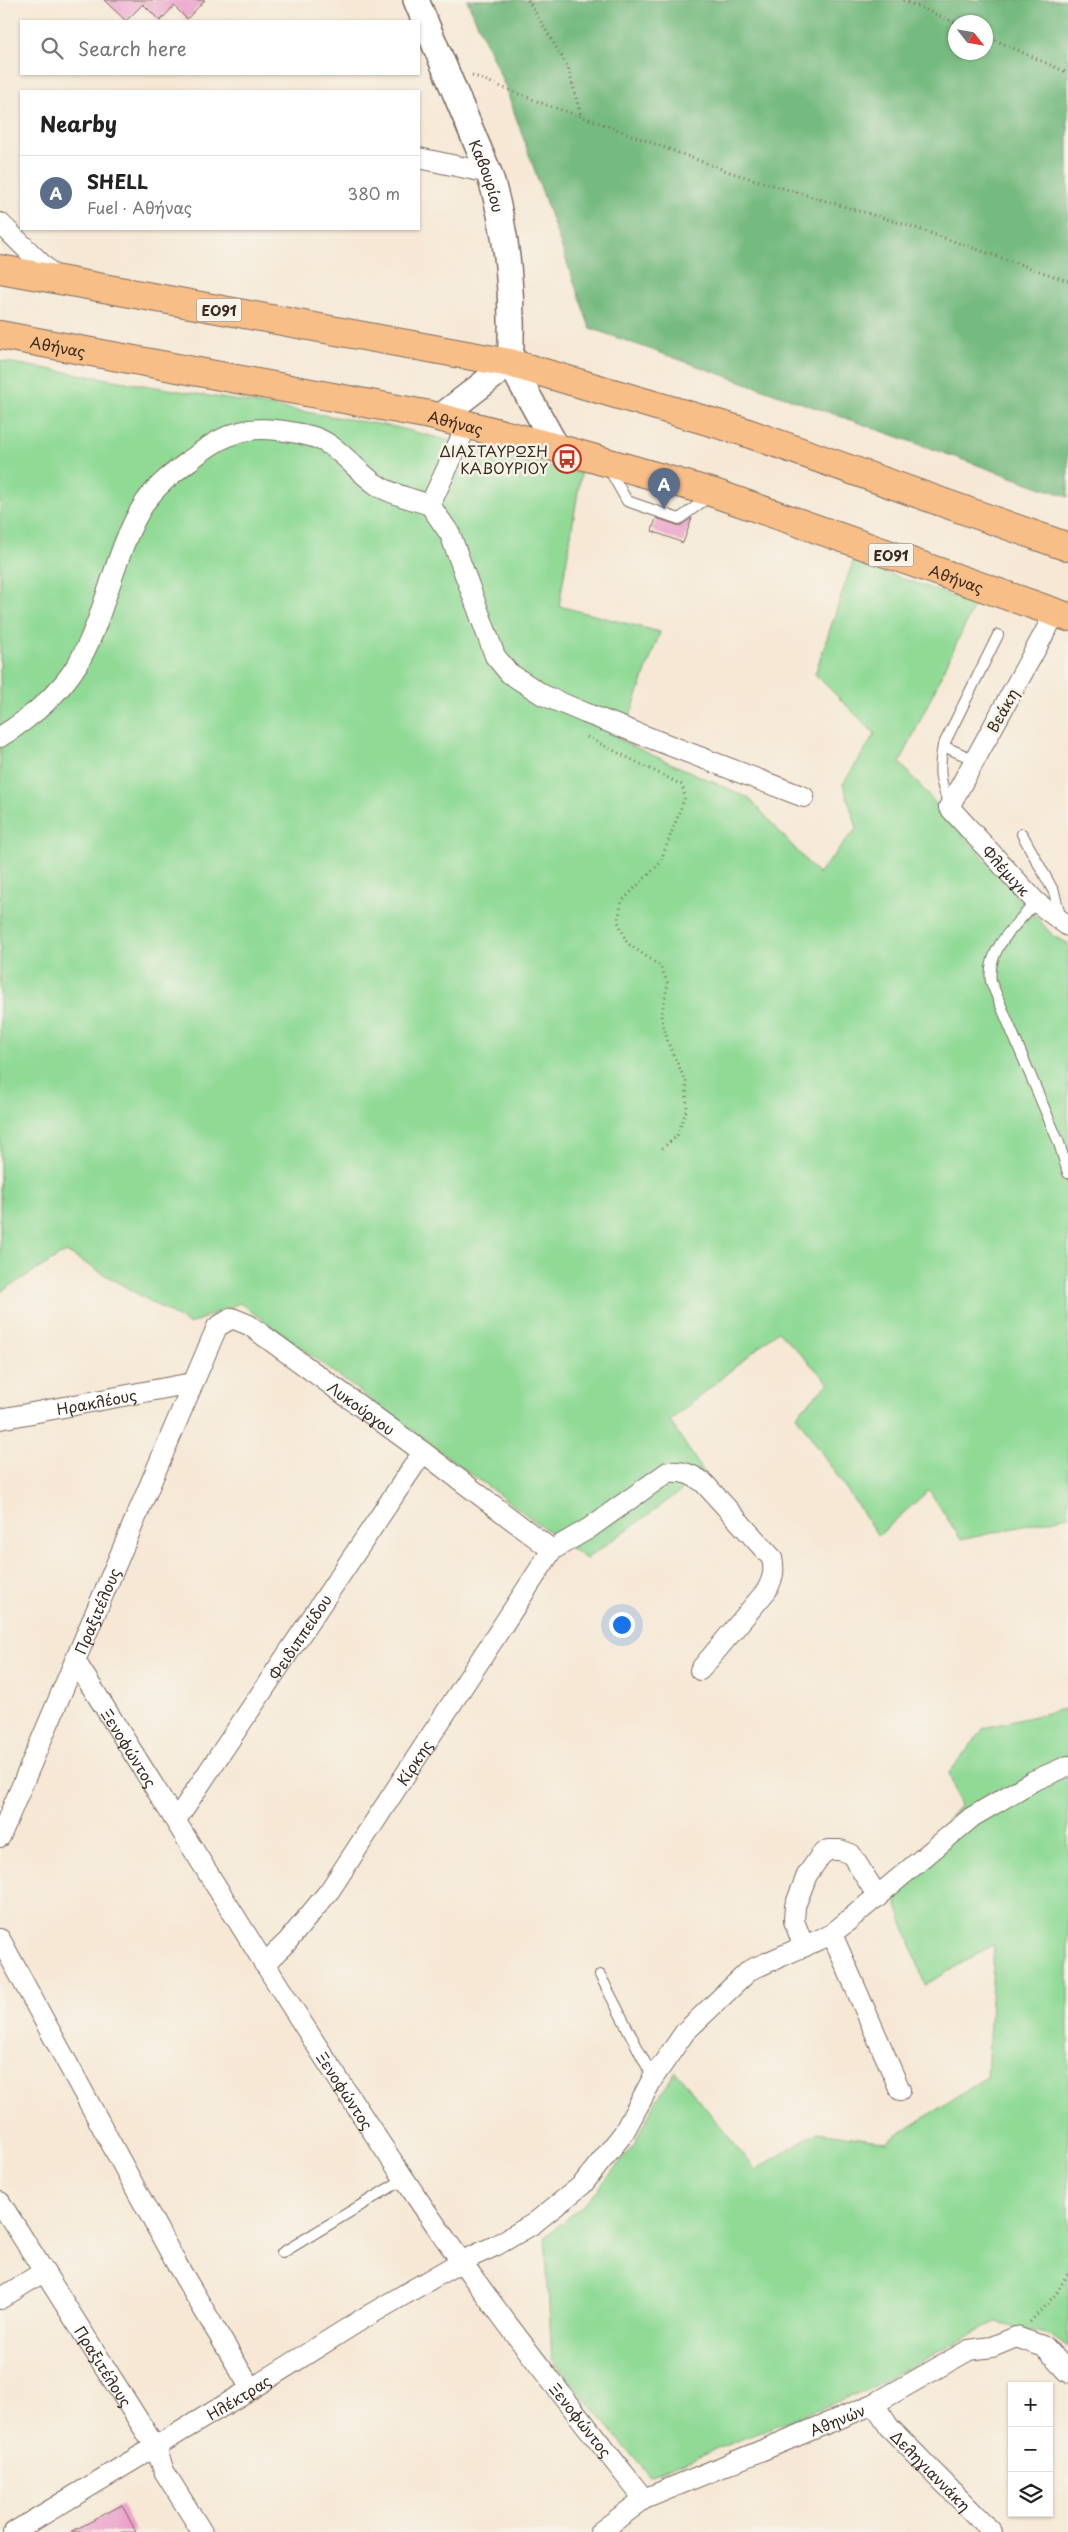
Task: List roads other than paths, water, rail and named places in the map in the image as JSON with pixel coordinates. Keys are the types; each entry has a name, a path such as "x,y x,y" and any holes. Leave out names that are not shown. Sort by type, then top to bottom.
{"highway":[{"name":"ΕΟ91","path":"0,269 510,363 742,431 1068,546"},
{"name":"Αθήνας","path":"0,335 439,418 557,448 714,493 1062,614"}],"street":[{"name":"Καβουρίου","path":"416,0 489,173 496,196 510,295 512,327 510,363"},
{"path":"420,158 489,173"},
{"path":"0,223 58,280"},
{"path":"439,418 510,363 557,448"},
{"path":"430,505 467,425"},
{"path":"0,737 54,695 78,664 133,526 145,502 160,484 207,446 220,439 261,427 313,437 339,452 380,487 430,505 450,534 495,656 509,673 544,695 584,713 804,798"},
{"name":"Βεάκη","path":"949,807 1062,614"},
{"name":"Φλέμιγκ","path":"949,807 1036,902 1065,924"},
{"name":"Λυκούργου","path":"192,1383 217,1327 232,1318 248,1325 423,1452 552,1550"},
{"name":"Ηρακλέους","path":"0,1419 192,1383"},
{"name":"Πραξιτέλους","path":"0,1837 76,1662 192,1383"},
{"name":"Φειδιππείδου","path":"176,1820 423,1452"},
{"path":"552,1550 588,1528 668,1472 681,1471 693,1475 704,1483 772,1558 774,1568 773,1577 767,1590 700,1670"},
{"name":"Κίρκης","path":"264,1964 287,1942 330,1890 552,1550"},
{"name":"Ξενοφώντος","path":"76,1662 264,1964 404,2179 462,2261 644,2499"},
{"name":"Ηλέκτρας","path":"14,2532 156,2448 364,2318 462,2261 534,2224 582,2185 623,2134 653,2078 685,2032 750,1970 832,1934 972,1818 1034,1781 1068,1766"},
{"path":"804,1947 794,1921 795,1906 807,1875 821,1855 828,1850 840,1850 851,1854 878,1897"},
{"path":"832,1934 900,2090"},
{"path":"0,1939 176,2263 251,2389"},
{"name":"Πραξιτέλους","path":"0,2202 156,2448 164,2471 202,2532"},
{"path":"0,2299 43,2272"},
{"name":"Αθηνών","path":"600,2532 644,2499 874,2404 969,2350 992,2347 1016,2337 1045,2347 1068,2372"},
{"name":"Δεληγιαννάκη","path":"874,2404 889,2426 992,2532"}],"lane":[{"path":"949,807 940,780 939,764 943,746 998,635"},
{"path":"943,746 975,760"},
{"path":"1022,834 1054,892 1065,924"},
{"path":"1036,902 1008,934 993,956 989,970 991,982 1059,1143 1068,1174"},
{"path":"600,1975 653,2078"},
{"path":"282,2253 404,2179"}],"place":[{"name":"ΔΙΑΣΤΑΥΡΩΣΗ ΚΑΒΟΥΡΙΟΥ","path":"567,459"},
{"name":"SHELL","path":"664,509"}]}
